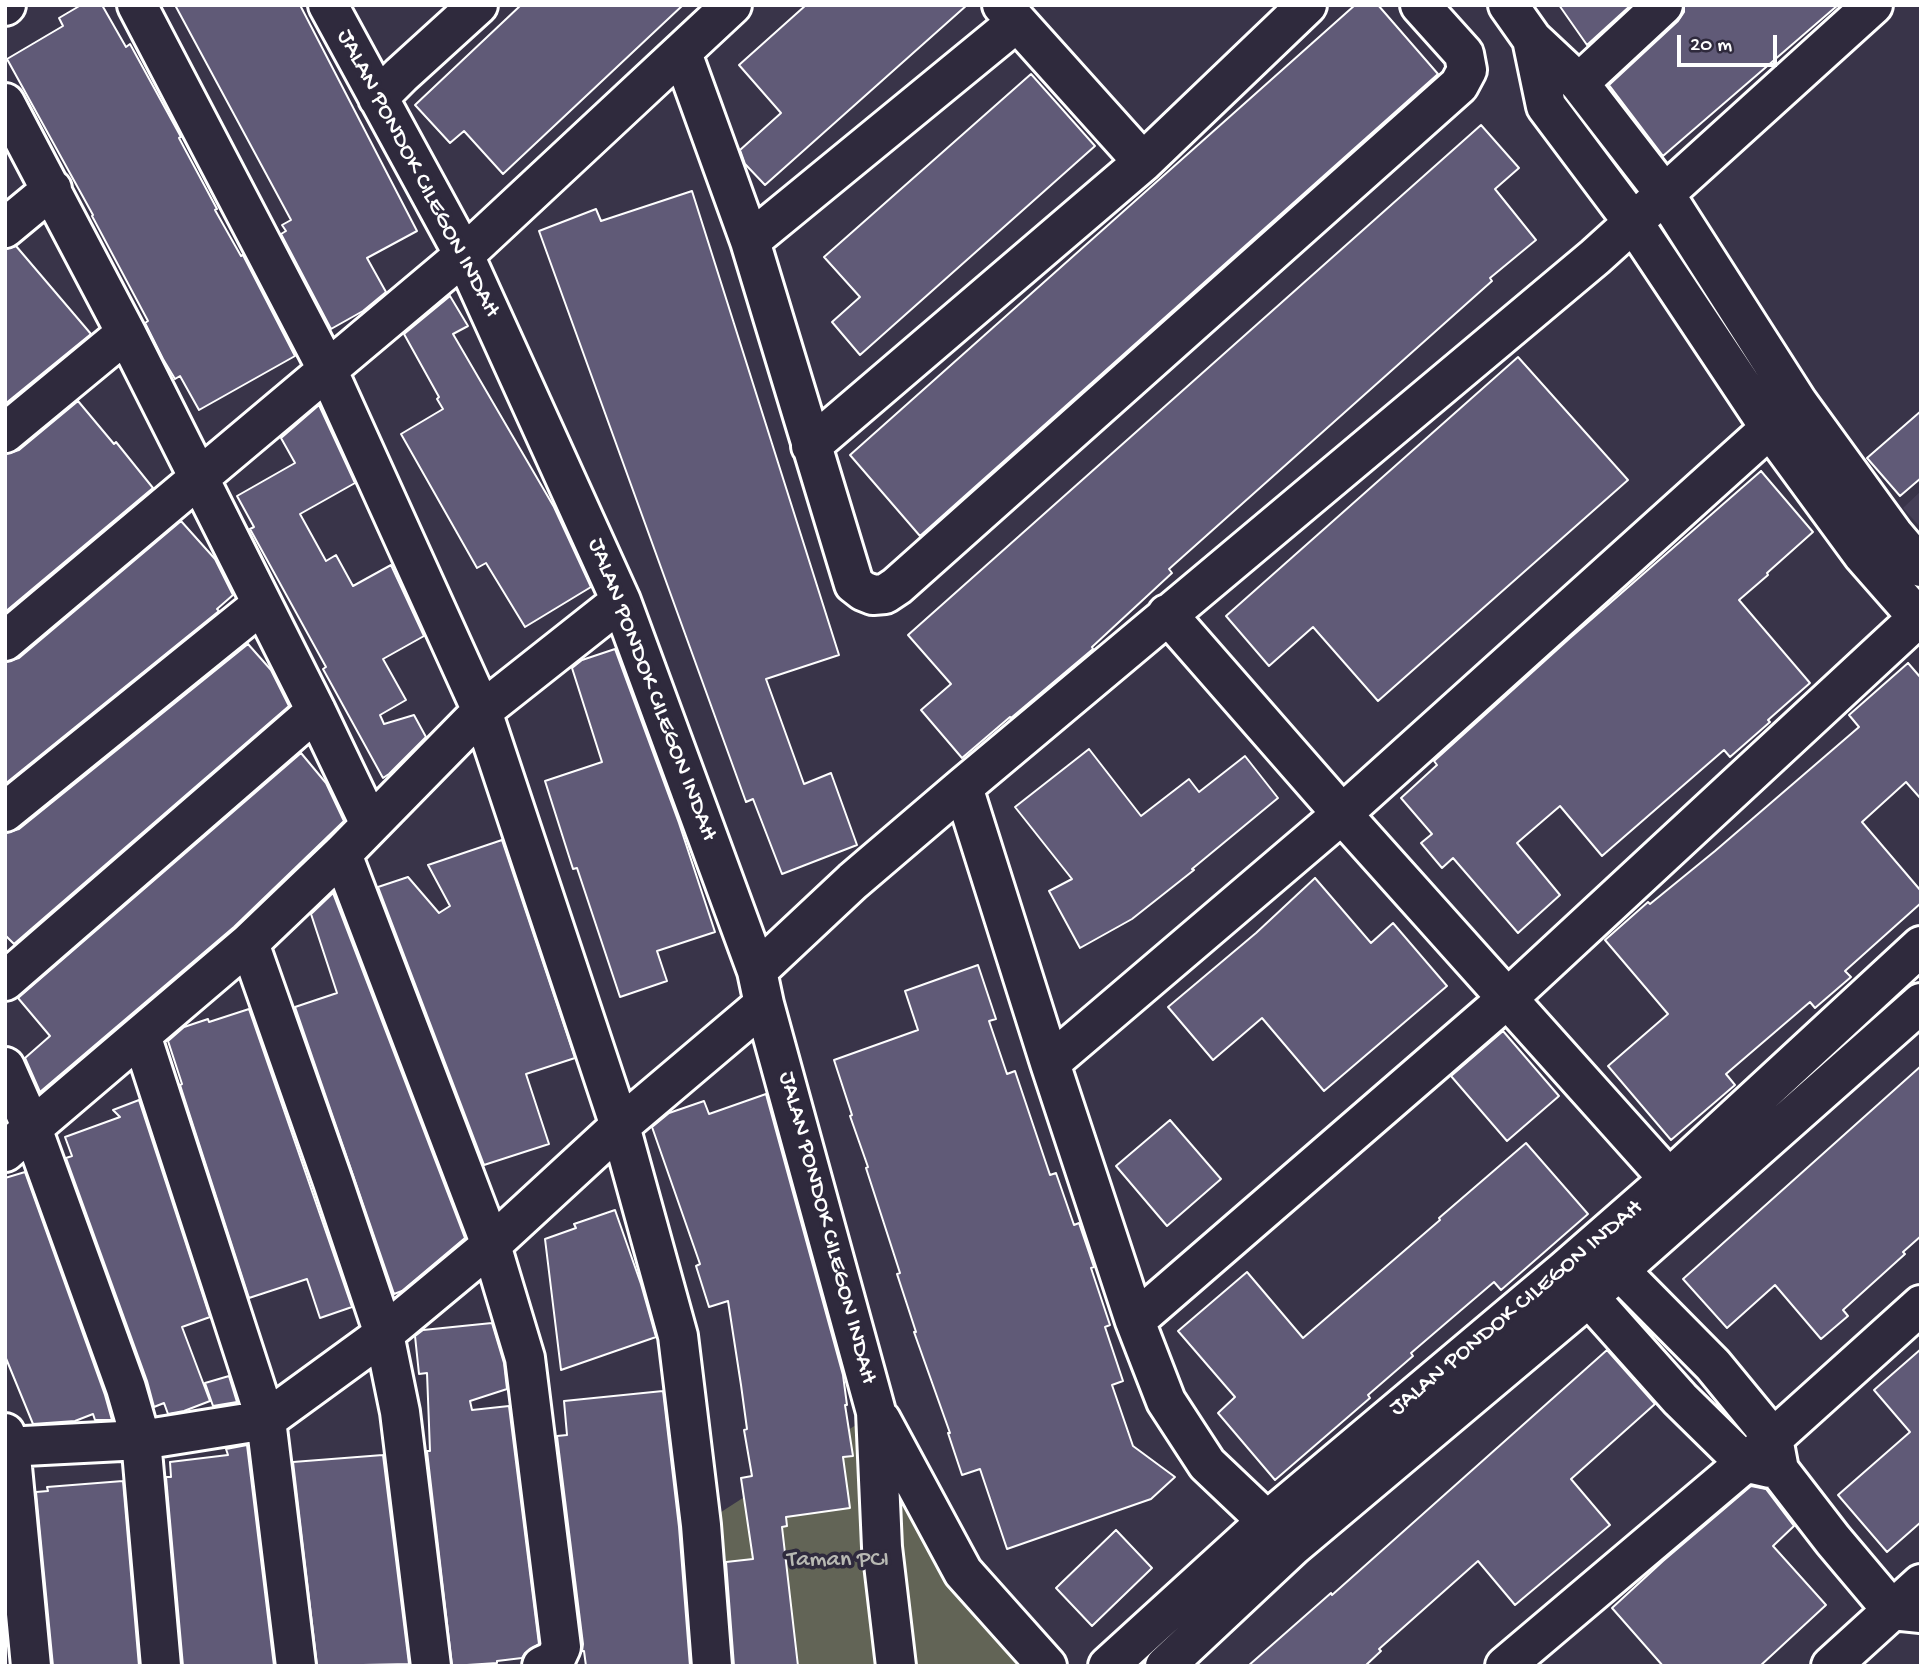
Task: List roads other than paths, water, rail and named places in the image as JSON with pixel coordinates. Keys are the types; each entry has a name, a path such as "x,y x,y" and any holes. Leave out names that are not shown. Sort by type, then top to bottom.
{"street":[{"path":"137,5 327,369 482,711 620,1126 678,1336 701,1525 712,1666"},
{"name":"JALAN PONDOK CILEGON INDAH","path":"328,5 464,255 621,601 760,988 876,1412 882,1547 896,1666"},
{"path":"379,98 478,5"},
{"path":"5,640 464,255 732,5"},
{"path":"811,446 1143,162 1307,5"},
{"path":"682,53 750,241 854,584 873,595 885,594 908,576 1459,85 1467,70 1464,54 1420,5"},
{"path":"1508,5 1532,39 1579,83 1664,193 1798,403 1893,534 1921,567"},
{"path":"1579,83 1663,5"},
{"path":"31,1666 7,1442 141,1440 266,1420 384,1334 491,1245 620,1126 760,988 853,881 1167,614 1595,257 1873,5"},
{"path":"750,241 1010,14 1143,162"},
{"path":"1135,1321 1508,998 1920,618 1863,555 1770,428 1633,222 1546,106 1532,39"},
{"path":"5,103 126,333 370,824"},
{"path":"5,228 52,189"},
{"path":"5,433 126,333"},
{"path":"1050,1063 1342,814 1798,403"},
{"path":"19,1140 248,943 342,854 482,711 621,601"},
{"path":"5,813 261,604"},
{"path":"1167,614 1669,1179"},
{"path":"5,981 316,711"},
{"path":"962,787 1135,1321 1167,1401 1207,1464 1280,1533"},
{"path":"342,854 491,1245 524,1358 561,1647 555,1660 542,1666"},
{"path":"248,943 384,1334 400,1412 432,1666"},
{"name":"JALAN PONDOK CILEGON INDAH","path":"1108,1666 1589,1297 1608,1256 1669,1179 1921,946"},
{"name":"JALAN PONDOK CILEGON INDAH","path":"1165,1666 1280,1533 1564,1270 1608,1256 1921,1003"},
{"path":"141,1035 266,1420 296,1666"},
{"path":"5,1067 19,1140 126,1388 141,1440 161,1666"},
{"path":"1608,1256 1713,1365 1765,1457 1833,1540 1907,1612"},
{"path":"1564,1270 1680,1399 1765,1457"},
{"path":"1505,1666 1765,1457 1921,1305"},
{"name":"JALAN PONDOK CILEGON INDAH","path":"876,1412 963,1573 1047,1666"},
{"path":"882,1547 940,1530"},
{"path":"1831,1666 1907,1612 1921,1584"}],"park label":[{"name":"Taman PCI","path":"838,1561"}]}
